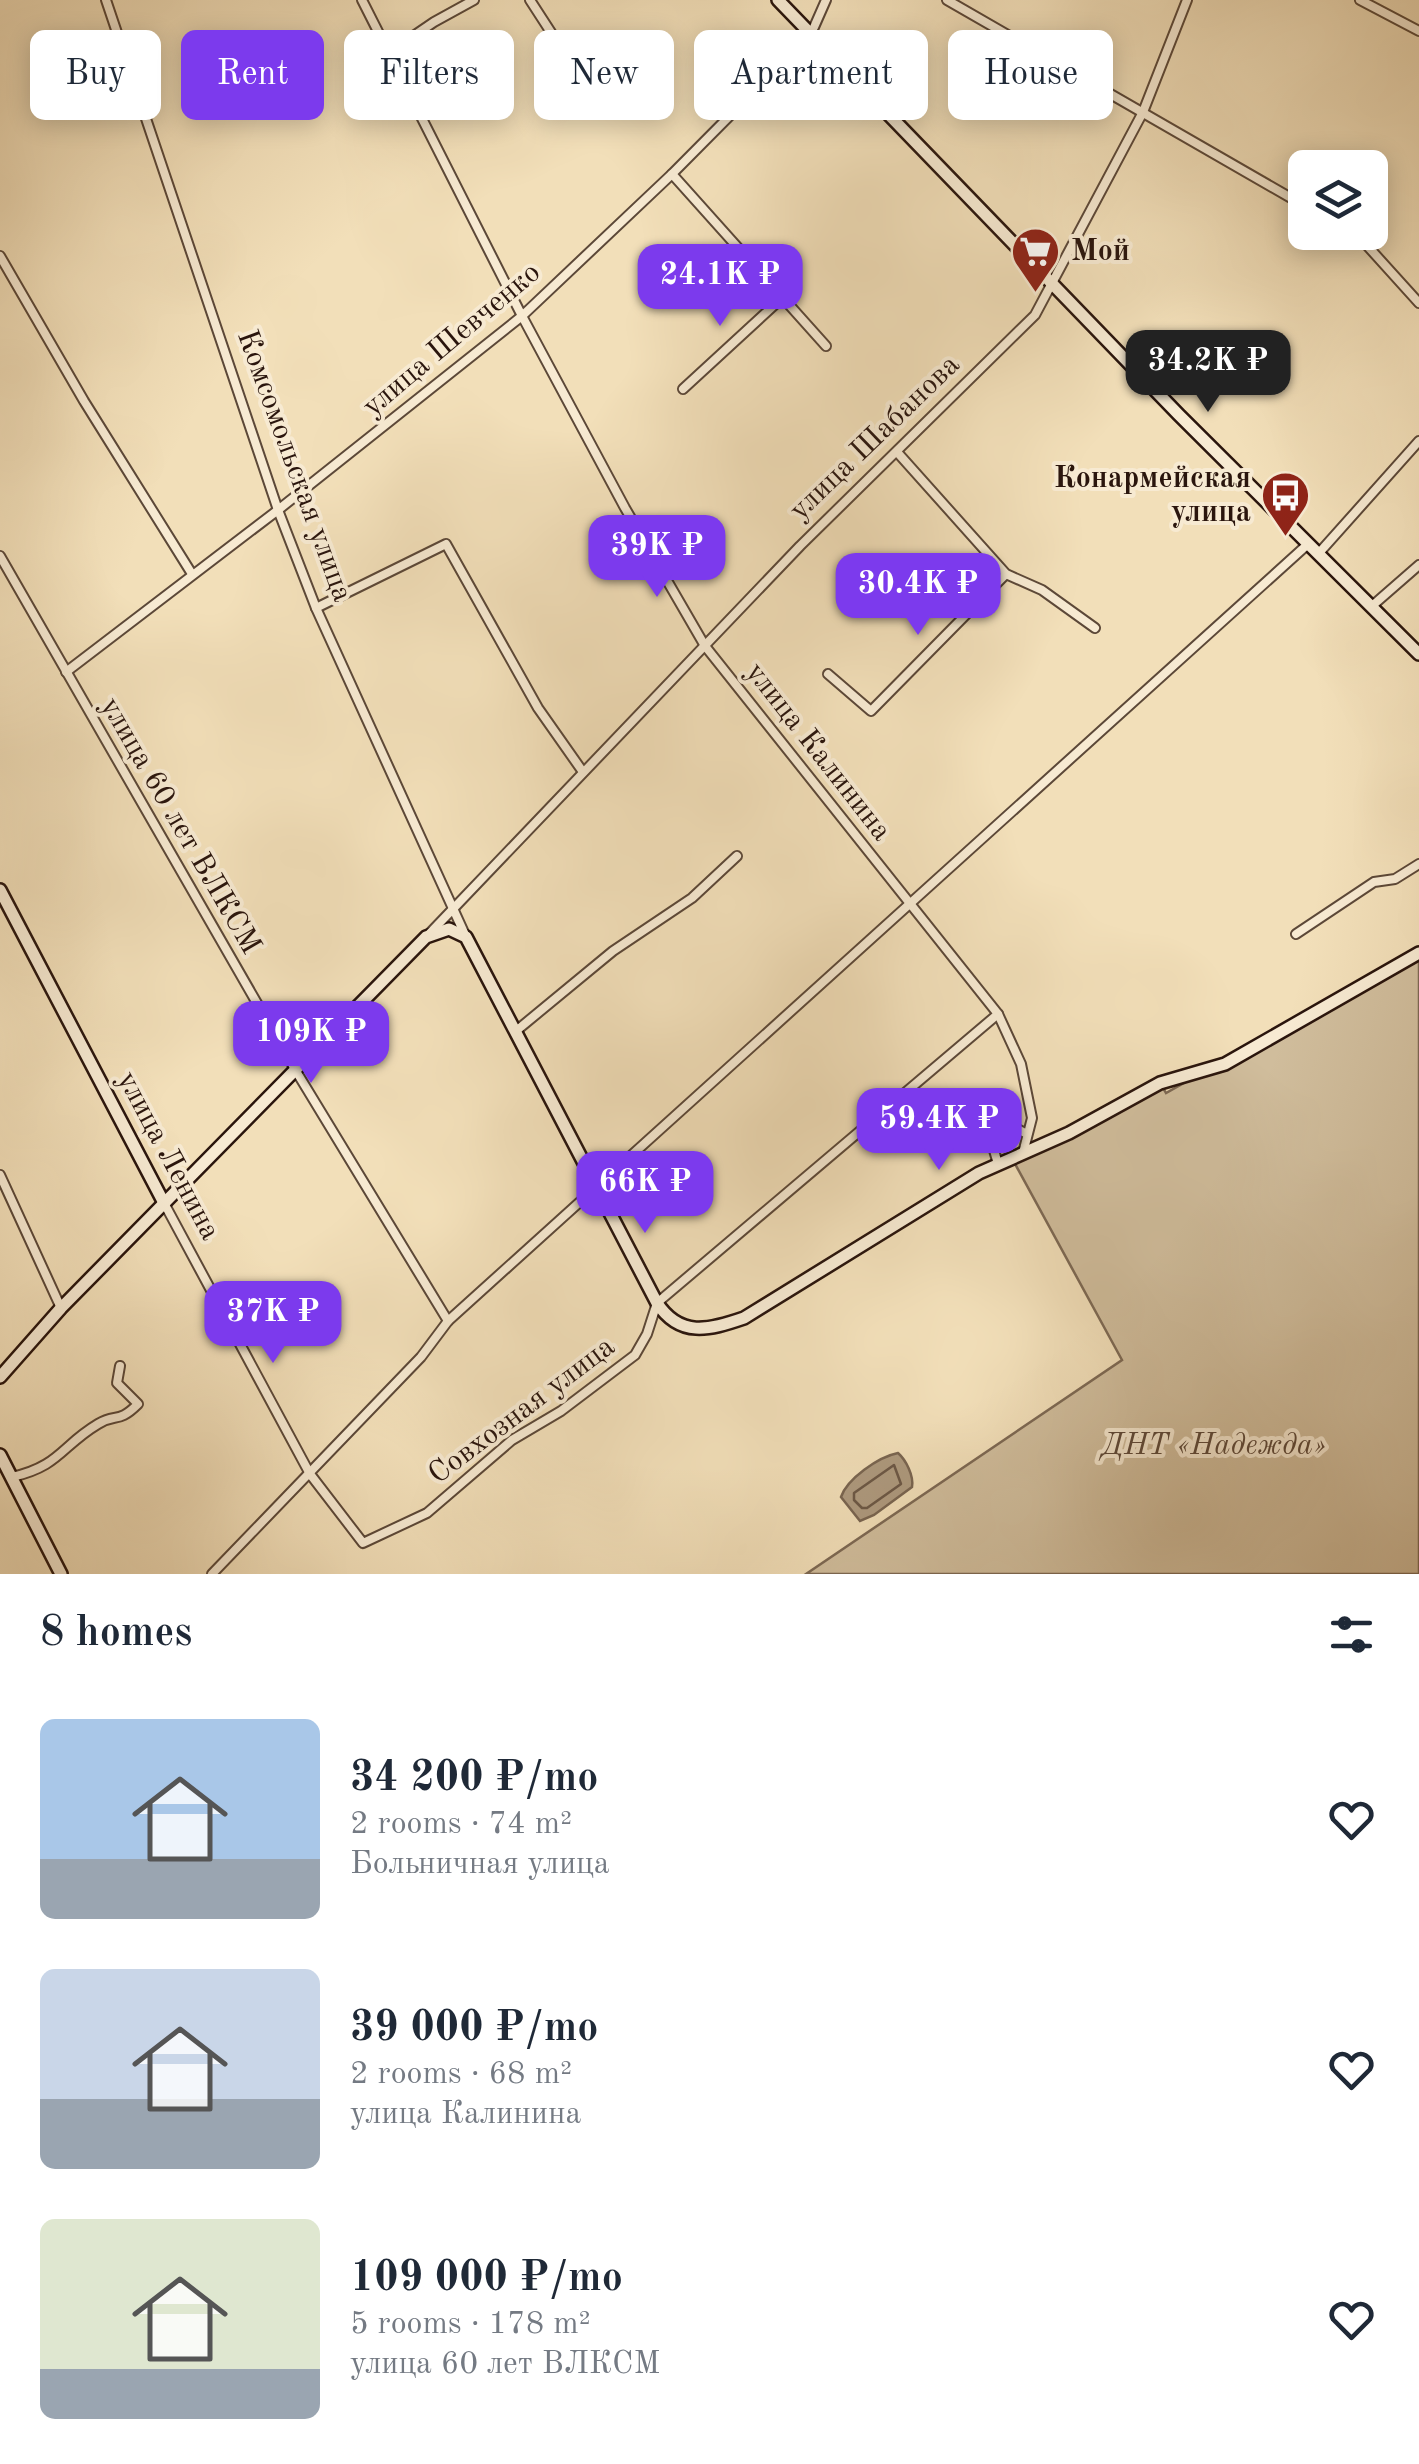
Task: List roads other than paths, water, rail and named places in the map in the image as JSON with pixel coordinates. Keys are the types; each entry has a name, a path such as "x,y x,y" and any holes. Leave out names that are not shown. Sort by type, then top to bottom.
{"street":[{"name":"Комсомольская улица","path":"106,0 278,510 316,608 450,909 657,1302"},
{"name":"улица Калинина","path":"362,0 378,30"},
{"path":"422,30 474,0"},
{"path":"530,0 549,30"},
{"path":"778,0 807,30"},
{"name":"улица Шевченко","path":"813,30 826,0"},
{"path":"947,0 1288,196"},
{"name":"улица Шабанова","path":"0,1377 61,1308 426,938 800,546 1035,315 1143,112 1188,0"},
{"path":"1360,0 1419,32"},
{"name":"улица Калинина","path":"424,120 522,316 705,646 998,1014 1021,1064 1032,1118 1023,1153"},
{"name":"улица Шевченко","path":"66,672 522,316 726,120"},
{"path":"894,120 1419,654"},
{"path":"672,174 826,346"},
{"path":"1373,250 1419,303"},
{"path":"0,256 84,401 192,574"},
{"path":"683,390 783,296"},
{"path":"1319,553 1419,440"},
{"path":"897,452 1006,574 1042,590 1094,628"},
{"path":"212,1574 420,1358 448,1321 1309,543"},
{"path":"316,608 446,544 538,708 583,772"},
{"name":"улица 60 лет ВЛКСМ","path":"0,556 296,1072 448,1321"},
{"path":"1372,606 1419,565"},
{"path":"828,674 870,711 1006,574"},
{"path":"516,1031 613,951 692,898 737,856"},
{"path":"1296,934 1374,882 1394,879 1419,864"},
{"name":"улица Ленина","path":"0,890 310,1474 363,1543"},
{"name":"улица Шабанова","path":"426,938 449,929 466,937"},
{"path":"657,1302 668,1319 696,1328 716,1328 744,1318 979,1172 1069,1133 1160,1083 1225,1064 1419,952"},
{"name":"Совхозная улица","path":"363,1543 427,1513 512,1440 561,1411 635,1356 657,1302 998,1014"},
{"path":"998,1164 991,1140 1008,1124 1027,1134"},
{"path":"0,1175 61,1308"},
{"path":"12,1477 46,1466 99,1423 123,1418 138,1404 118,1382 120,1366"},
{"path":"0,1455 61,1574"}],"water":[{"path":"898,1453 909,1468 912,1487 860,1521 841,1497 844,1490 864,1470"}],"place":[{"name":"Мой","path":"1036,294"},
{"name":"Конармейская улица","path":"1286,538"}],"park label":[{"name":"ДНТ «Надежда»","path":"1214,1446"}]}
